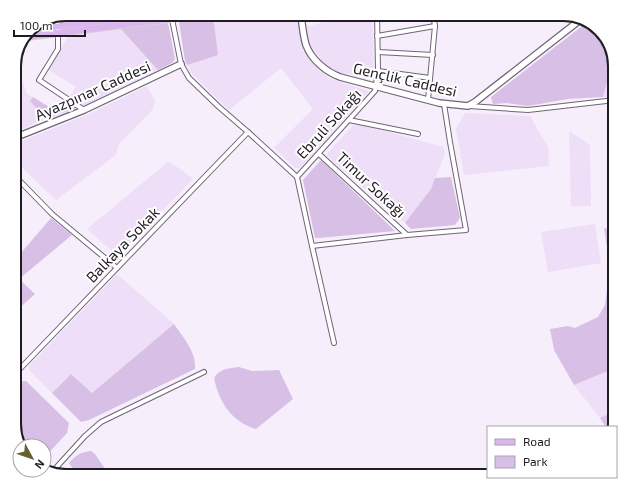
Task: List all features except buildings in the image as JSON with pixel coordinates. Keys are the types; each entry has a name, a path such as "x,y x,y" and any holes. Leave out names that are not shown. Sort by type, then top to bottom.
{"main road":[{"path":"42,28 96,21"},
{"path":"33,36 154,21"}],"street":[{"path":"172,21 181,64 189,78 297,178 334,344"},
{"name":"Gençlik Caddesi","path":"302,21 306,45 322,66 334,75 377,87 444,104 528,110 608,101"},
{"name":"Ebruli Sokağı","path":"297,178 375,91 377,87 378,71 377,21"},
{"path":"428,100 433,55 434,21"},
{"path":"57,22 58,49 39,80 84,110"},
{"path":"468,106 576,23"},
{"path":"377,36 435,26"},
{"path":"378,52 433,55"},
{"name":"Ayazpınar Caddesi","path":"21,135 84,110 181,64"},
{"path":"378,71 430,78"},
{"path":"312,246 466,230 444,104"},
{"path":"349,120 418,134"},
{"name":"Balkaya Sokak","path":"21,368 248,132"},
{"name":"Timur Sokağı","path":"319,154 407,235"},
{"path":"21,182 52,214 117,268"},
{"path":"57,468 85,436 101,422 204,372"}],"shaded area":[{"path":"179,21 297,21 303,51 328,78 369,91 300,168 295,168 274,148 313,109 281,68 229,110 192,74 185,61"},
{"path":"327,21 372,21 374,76 370,79 346,73 344,75 334,71 323,62 308,42 306,27"},
{"path":"120,28 158,70 82,106 69,97 76,87 48,70 70,33"},
{"path":"608,79 608,97 603,97"},
{"path":"22,80 27,94 33,97 30,101 46,119 21,129"},
{"path":"147,86 155,101 153,109 118,145 116,155 56,200 21,167 21,141 87,115"},
{"path":"465,113 530,116 548,147 549,166 464,175 456,129"},
{"path":"355,123 444,147 445,154 431,189 405,223 326,155"},
{"path":"569,131 590,145 591,206 571,206"},
{"path":"168,162 193,179 118,256 87,229"},
{"path":"595,224 601,263 548,272 541,232"},
{"path":"117,274 174,324 92,393 71,374 52,393 30,371 29,366"},
{"path":"608,371 608,414 600,418 574,385"}],"green space":[{"path":"179,21 214,21 218,55 187,65 185,61"},
{"path":"168,23 175,59 172,63 158,70 120,28"},
{"path":"583,26 597,36 606,51 608,79 603,97 568,99 528,106 507,103 493,104 491,97"},
{"path":"33,97 59,113 66,102 76,108 46,119 30,101"},
{"path":"321,160 395,231 315,238 303,180"},
{"path":"451,177 460,218 455,225 411,229 405,223 431,189 435,178"},
{"path":"51,218 72,235 21,277 21,253"},
{"path":"604,228 608,229 608,254"},
{"path":"21,281 35,294 21,307"},
{"path":"608,282 608,371 574,385 554,350 550,329 568,326 575,328 598,317 605,305"},
{"path":"174,324 192,351 195,369 89,420 81,422 52,393 71,374 92,393"},
{"path":"239,367 252,371 279,370 293,399 256,429 242,423 230,413 222,401 214,380 216,375 221,371"},
{"path":"21,381 26,381 69,423 67,433 52,449 52,438 24,438 21,427"},
{"path":"608,414 608,426 605,426 600,418"},
{"path":"91,451 95,454 105,469 73,469 69,463 78,454"}]}
